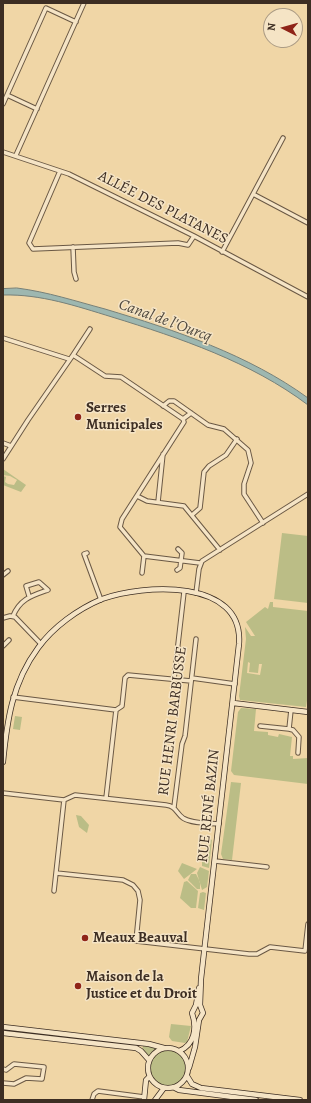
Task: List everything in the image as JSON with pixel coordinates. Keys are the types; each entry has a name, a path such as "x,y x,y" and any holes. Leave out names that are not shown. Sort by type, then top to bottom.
{"street":[{"path":"16,155 84,3"},
{"path":"3,104 46,8 76,22"},
{"path":"7,94 37,109"},
{"path":"222,252 283,138"},
{"name":"ALLÉE DES PLATANES","path":"3,152 16,155 60,171 194,236 308,297"},
{"path":"60,171 29,243 30,247 33,249 178,243 188,245 194,236"},
{"path":"253,194 308,223"},
{"path":"72,247 76,279"},
{"path":"3,459 90,329"},
{"path":"3,338 69,359"},
{"path":"73,355 105,376 119,376 183,419"},
{"path":"163,406 169,401 174,401 208,425 224,429 248,450 251,458 251,467 244,484 244,494 263,523"},
{"path":"190,413 183,419 184,422 122,519 120,527 144,556 200,563 308,494"},
{"path":"192,515 200,508 204,472 209,466 226,455 237,439"},
{"path":"3,443 11,446"},
{"path":"158,502 164,453"},
{"path":"137,496 147,501 184,506 220,550"},
{"path":"177,570 180,568 182,553 178,549"},
{"path":"87,553 84,554 101,600"},
{"path":"142,573 144,556"},
{"path":"3,762 8,718 13,697 23,671 41,644 70,617 101,600 144,590 196,593 200,563"},
{"path":"3,575 8,571"},
{"path":"13,616 18,605 29,596 48,590 39,582 26,586 29,596"},
{"path":"174,679 184,592"},
{"name":"RUE RENÉ BAZIN","path":"196,593 211,597 228,608 236,621 240,636 198,1008"},
{"path":"13,616 41,644"},
{"path":"3,618 13,616"},
{"name":"RUE HENRI BARBUSSE","path":"174,807 182,744 185,736 196,639"},
{"path":"3,646 9,640"},
{"path":"13,697 116,710 122,706 125,678 131,674 235,684"},
{"path":"233,703 308,712"},
{"path":"106,798 116,710"},
{"path":"289,729 291,710"},
{"path":"260,726 293,730 300,737 298,753"},
{"path":"3,793 64,800 75,795 174,807 184,819 219,824"},
{"path":"54,890 64,800"},
{"path":"215,861 267,867"},
{"path":"56,873 128,882 137,889 140,897 136,941 250,954 257,954 270,947 305,951 308,924"},
{"path":"179,1051 188,1046 192,1041 197,1017 203,1013 198,1008 192,1013 197,1017"},
{"path":"175,1088 182,1083 187,1076 195,1047 197,1017"},
{"path":"3,1027 149,1044 179,1051 187,1059 189,1068"},
{"path":"3,1033 136,1048 150,1060"},
{"path":"164,1048 153,1054 148,1065 149,1077 157,1086 256,1100"},
{"path":"3,1069 6,1070 14,1064 44,1068 42,1079 26,1078 14,1084 3,1083"},
{"path":"187,1076 192,1084 201,1088 264,1098 300,1100"},
{"path":"92,1100 94,1094 98,1092 144,1098 146,1080 149,1077"},
{"path":"155,1100 164,1088"}],"green space":[{"path":"3,469 26,485 21,492 3,485 3,476 6,477 5,482 8,484 14,485 17,480 10,476 3,475"},
{"path":"282,533 308,536 308,603 274,599"},
{"path":"270,602 273,602 273,607 308,611 308,694 306,707 240,700 239,696 246,639 245,627 251,636 255,636 246,622 265,607 268,609","holes":["248,662 250,663 249,672 258,673 259,664 262,664 260,675 247,673"]},
{"path":"241,708 256,709 254,731 268,732 268,735 278,737 279,734 292,737 290,756 293,756 293,759 308,758 308,784 234,775 231,771 238,712"},
{"path":"15,716 22,717 20,730 13,729"},
{"path":"231,782 241,783 232,860 223,859 221,854"},
{"path":"76,815 81,816 89,825 87,833 79,827"},
{"path":"210,839 212,840 209,868 202,866 202,859 198,856 206,855 206,848 209,849"},
{"path":"182,863 197,869 184,879 178,871"},
{"path":"200,867 209,871 207,887 202,890 197,873"},
{"path":"191,874 196,874 200,882 200,889 197,889 188,880"},
{"path":"187,881 198,891 196,908 191,908 180,898 184,882"},
{"path":"200,893 206,893 204,910 198,908"},
{"path":"171,1024 191,1026 187,1042 172,1041 169,1037"},
{"path":"143,1046 155,1047 156,1049 149,1056 142,1050"},
{"path":"171,1050 181,1055 185,1061 185,1075 181,1081 175,1085 165,1086 155,1081 151,1075 150,1065 155,1055 161,1051"}],"water":[{"path":"17,288 51,294 105,309 211,345 236,356 285,383 308,398 308,405 263,376 189,343 138,325 72,305 31,296 3,295 3,289"}],"place":[{"name":"Serres Municipales","path":"78,417"},
{"name":"Meaux Beauval","path":"85,938"},
{"name":"Maison de la Justice et du Droit","path":"78,986"}],"water label":[{"name":"Canal de l'Ourcq","path":"165,321"}]}
